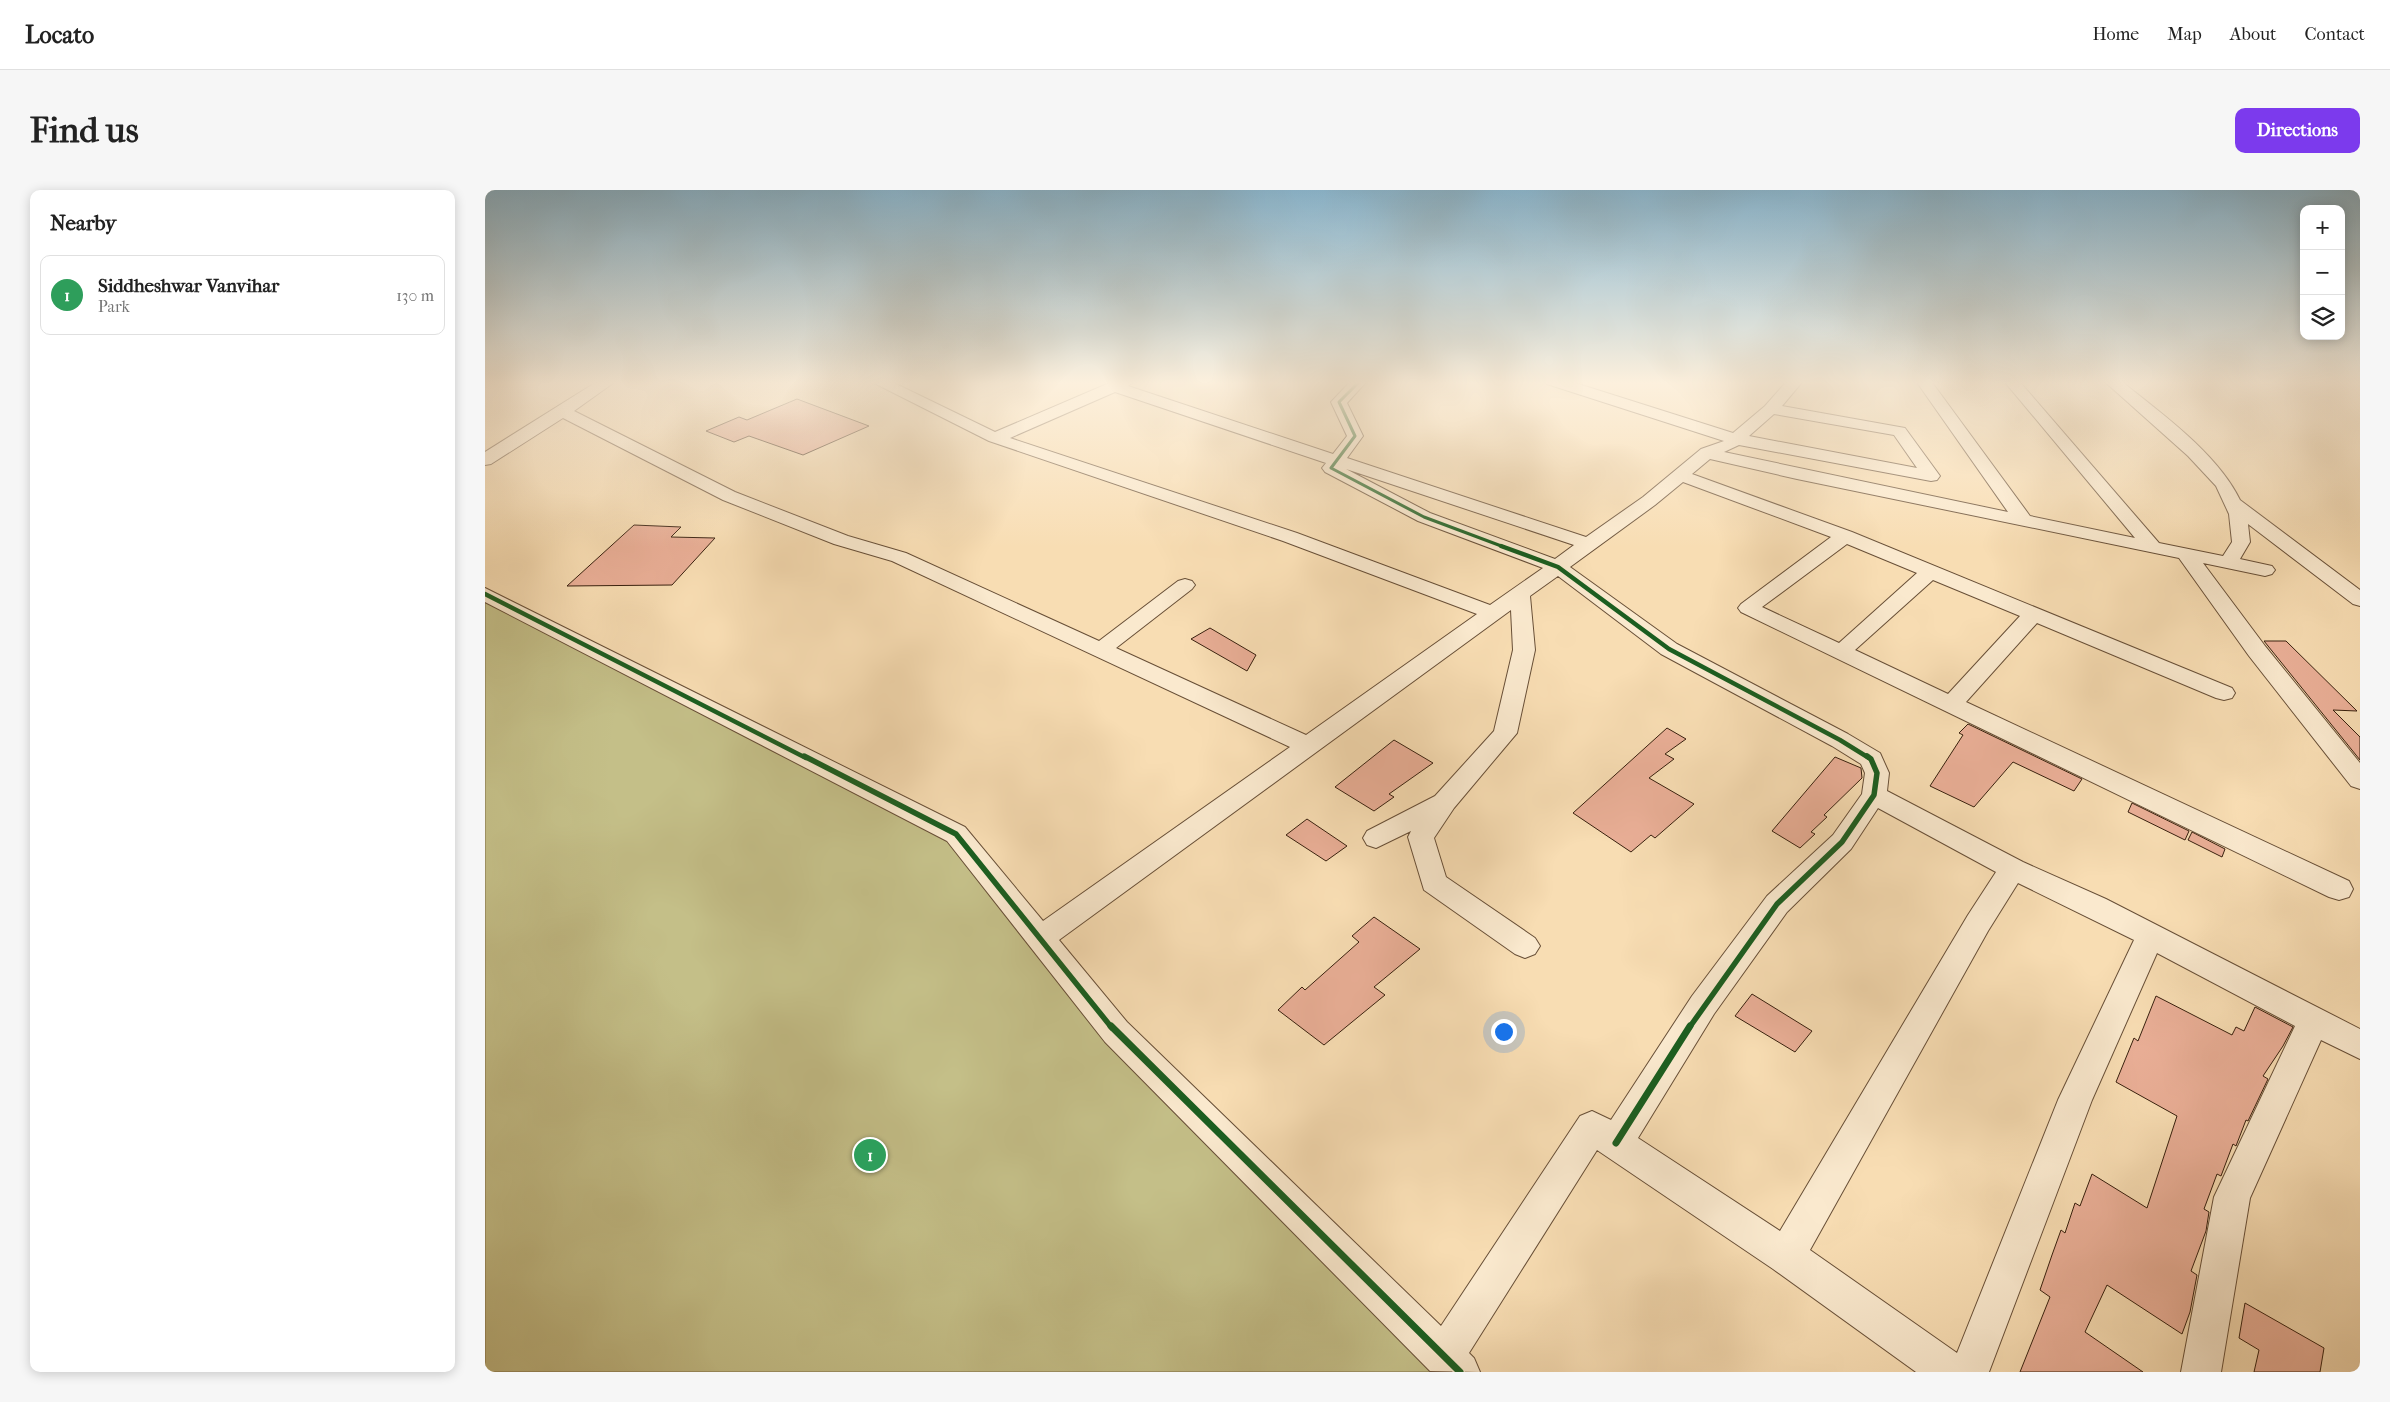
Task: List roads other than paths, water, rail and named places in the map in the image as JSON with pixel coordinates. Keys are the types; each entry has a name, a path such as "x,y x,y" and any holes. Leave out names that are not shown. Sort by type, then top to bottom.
{"street":[{"path":"485,460 521,436"},
{"path":"612,436 729,496 841,540 899,557 1309,746"},
{"path":"991,436 1290,538 1493,613"},
{"path":"995,438 999,436"},
{"path":"1272,436 1490,513 1589,544"},
{"path":"1355,436 1331,468 1424,517 1558,567 1669,649 1841,740 1871,759 1877,773 1875,795 1841,842 1777,904 1703,1006 1616,1143"},
{"path":"1727,436 1931,476 1903,436"},
{"path":"1041,938 1649,501 1707,453 1730,444 1739,436"},
{"path":"1962,436 2023,520"},
{"path":"2058,436 2153,547"},
{"path":"2176,436 2224,484 2238,514 2241,542 2228,563"},
{"path":"1707,453 1797,474 2265,570"},
{"path":"1679,475 1845,536 2224,693"},
{"path":"2233,503 2360,600"},
{"path":"1845,536 1748,608 2339,889"},
{"path":"2186,554 2257,652 2360,780"},
{"path":"1841,652 1931,571"},
{"path":"1100,650 1185,585"},
{"path":"485,594 957,834 1116,1032 1452,1364 1592,1127 1786,1256 1950,1372"},
{"path":"1520,594 1524,650 1505,733 1444,802 1421,837 1434,883 1525,946"},
{"path":"1951,704 2034,614"},
{"path":"1875,795 2013,869 2096,907 2150,937 2360,1045"},
{"path":"1376,838 1444,802"},
{"path":"1786,1256 1977,922 2013,869"},
{"path":"1969,1372 2075,1100 2150,937"},
{"path":"2201,1372 2232,1197 2314,1020"}],"place":[{"name":"Siddheshwar Vanvihar","path":"870,1155"}]}
